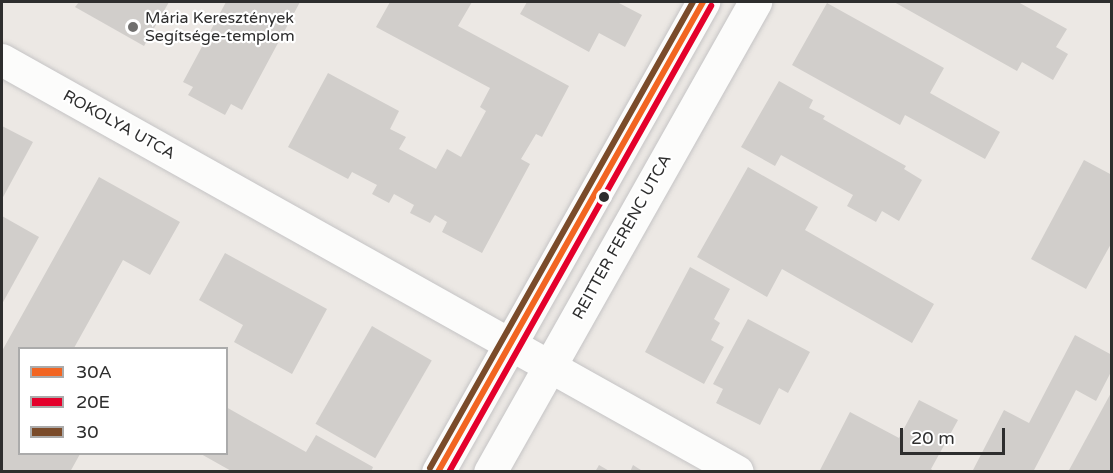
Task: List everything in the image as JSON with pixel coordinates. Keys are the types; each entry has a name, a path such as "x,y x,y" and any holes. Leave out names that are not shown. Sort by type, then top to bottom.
{"street":[{"path":"438,471 703,2"},
{"name":"REITTER FERENC UTCA","path":"490,471 755,2"},
{"name":"ROKOLYA UTCA","path":"2,60 512,342 738,471"}],"building":[{"name":"Mária Keresztények Segítsége-templom","path":"79,2 169,2 144,46 75,7"},
{"path":"226,2 300,2 242,110 231,104 225,115 188,95 193,87 183,82"},
{"path":"390,2 472,2 458,26 569,86 542,137 536,134 521,159 530,164 482,253 442,232 447,222 435,215 430,223 410,213 414,205 394,194 389,203 372,194 377,185 352,172 348,179 288,147 328,73 399,111 390,129 406,137 399,149 436,169 447,149 461,157 486,111 480,107 490,88 376,27"},
{"path":"527,2 617,2 642,15 625,47 599,33 589,52 520,14"},
{"path":"894,2 1018,2 1067,29 1056,47 1068,54 1053,80 1022,62 1017,71"},
{"path":"827,3 944,68 930,93 1000,132 985,159 905,115 900,125 792,65"},
{"path":"779,81 813,100 809,108 825,116 823,119 906,166 904,169 922,180 899,221 882,211 876,222 847,206 853,195 781,155 775,166 741,147"},
{"path":"2,126 33,142 2,199"},
{"path":"1084,160 1112,175 1112,242 1086,289 1031,259"},
{"path":"748,167 818,207 805,230 934,304 912,343 782,269 767,297 697,257"},
{"path":"99,177 180,222 150,275 123,260 75,347 18,347 18,455 79,455 70,472 2,472 2,351"},
{"path":"2,216 39,237 2,304"},
{"path":"225,253 327,309 292,374 234,342 243,325 199,300"},
{"path":"690,267 730,289 714,319 720,323 711,340 724,347 704,384 645,352"},
{"path":"748,319 810,352 788,393 779,388 760,425 716,403 723,389 713,384"},
{"path":"372,326 432,360 375,458 316,424"},
{"path":"1075,335 1112,355 1112,370 1096,401 1076,390 1033,472 972,472 1004,410 1029,423"},
{"path":"1112,391 1112,470 1068,472"},
{"path":"919,400 958,420 931,469 935,472 819,472 850,412 899,438"},
{"path":"228,408 306,452 316,435 373,467 371,472 233,472 203,455 228,455"},
{"path":"599,465 611,472 595,472"},
{"path":"633,465 644,472 630,472"}],"transit line":[{"name":"30","path":"430,468 693,2"},
{"name":"30A","path":"438,472 703,2"},
{"name":"20E","path":"449,472 711,6"}],"place":[{"name":"Mária Keresztények Segítsége-templom","path":"133,27"}]}
